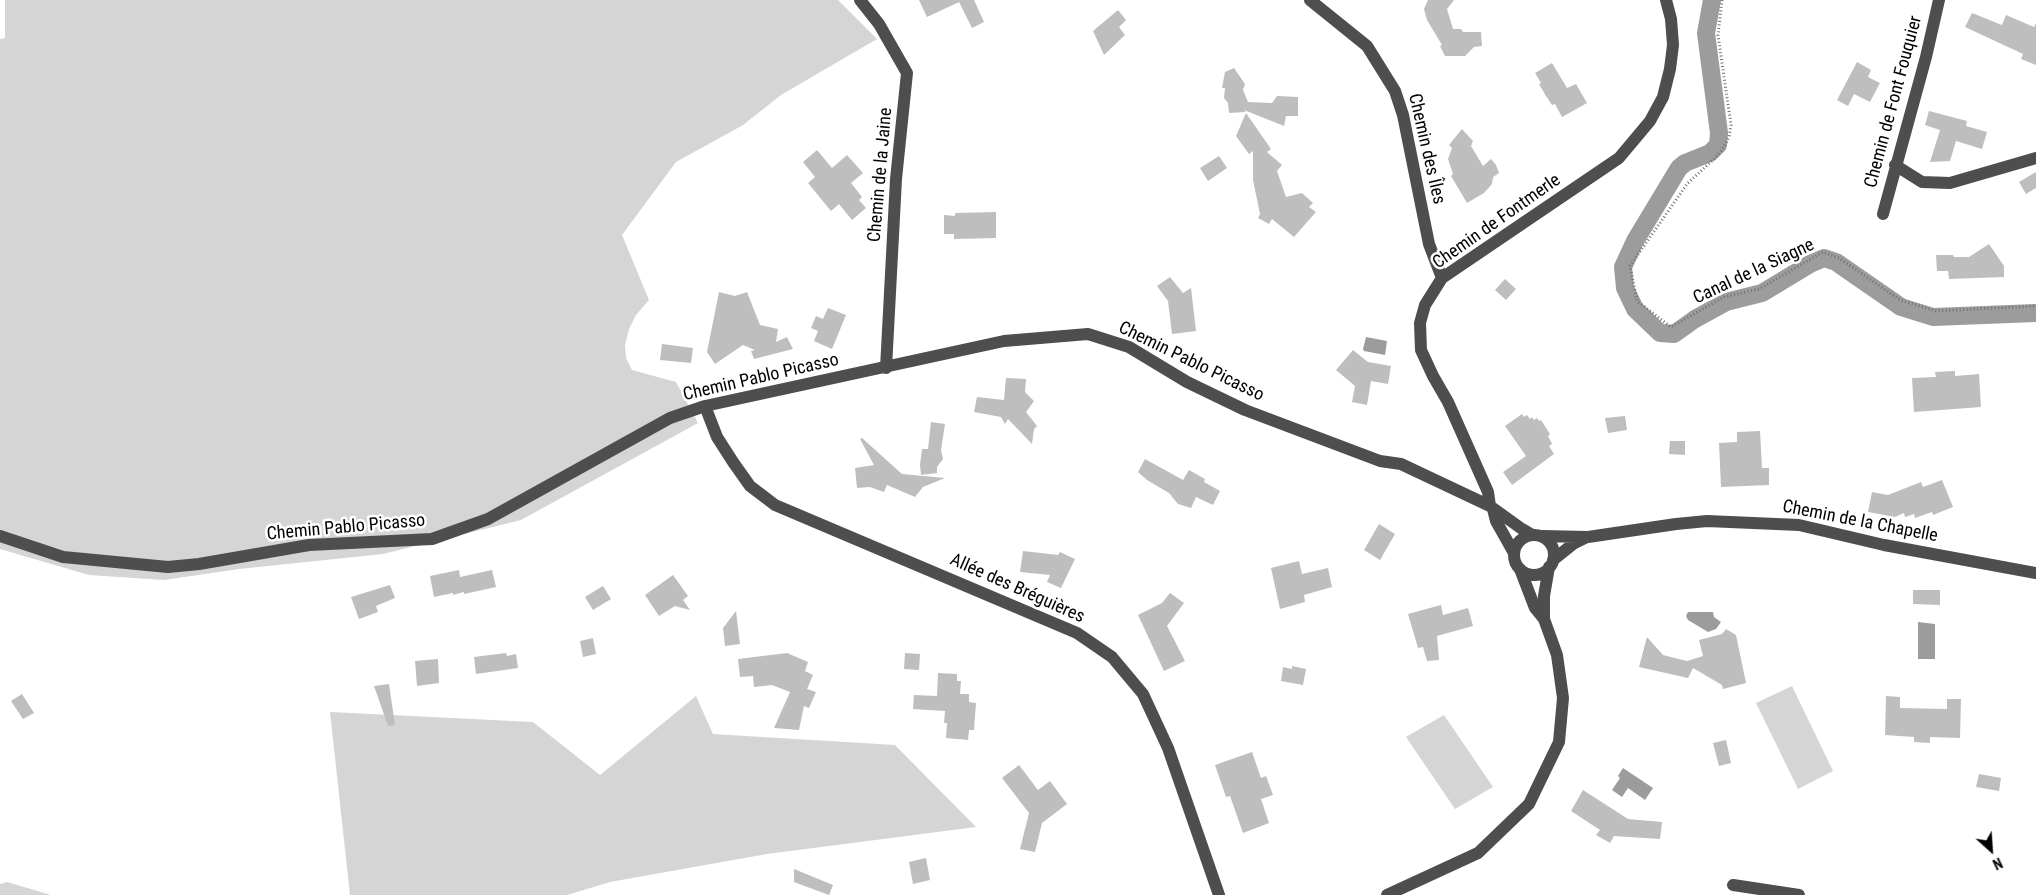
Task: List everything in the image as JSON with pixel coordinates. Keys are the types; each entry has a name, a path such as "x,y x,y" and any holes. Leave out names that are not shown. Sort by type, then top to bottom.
{"street":[{"name":"Chemin de la Jaine","path":"860,0 879,24 907,73 896,179 886,368"},
{"name":"Chemin des Îles","path":"1310,0 1368,46 1395,91 1404,115 1429,244 1442,278"},
{"name":"Chemin de Fontmerle","path":"1491,508 1488,492 1448,402 1421,350 1420,323 1425,305 1442,278 1619,158 1650,121 1663,97 1670,69 1673,45 1671,19 1666,0"},
{"name":"Chemin de Font Fouquier","path":"1883,214 1926,57 1939,0"},
{"path":"1895,165 1922,182 1950,183 2036,158"},
{"name":"Chemin Pablo Picasso","path":"0,536 63,557 168,568 309,545 432,539 488,519 670,418 705,406 1004,341 1088,334 1129,347 1187,382 1245,410 1380,461 1401,464 1491,508 1537,536"},
{"name":"Allée des Bréguières","path":"705,406 717,437 733,462 750,486 774,505 1077,633 1112,657 1144,694 1168,748 1219,895"},
{"path":"1387,895 1408,891 1478,853 1529,804 1559,742 1563,698 1557,655 1544,620 1535,608 1520,569 1516,564 1514,553 1491,508"},
{"name":"Chemin de la Chapelle","path":"1537,536 1588,538 1707,521 1799,525 1884,545 2036,573"},
{"path":"1514,553 1520,540 1537,536 1550,543 1554,554 1544,596 1544,620"},
{"name":"Chemin de la Chapelle","path":"1551,563 1573,544 1588,538"},
{"path":"1520,569 1532,574 1544,572 1551,563"},
{"path":"1733,885 1798,895"}],"path":[{"name":"Canal de la Siagne","path":"1722,0 1718,35 1731,125 1729,137 1715,158 1687,184 1630,266 1637,301 1671,327 1724,298 1759,289 1823,252 1839,258 1900,300 1936,311 2036,306"}],"shaded area":[{"path":"5,0 838,0 877,39 781,95 743,125 676,162 622,235 649,300 636,315 629,329 625,345 626,358 632,370 676,382 698,423 521,520 383,554 239,569 164,580 89,575 0,549 0,39 5,38"},
{"path":"1366,337 1387,341 1385,355 1364,351"},
{"path":"1688,612 1713,612 1714,617 1721,622 1716,629 1708,632 1688,620 1686,616"},
{"path":"1918,622 1935,624 1935,659 1918,659"},
{"path":"1792,686 1833,771 1798,789 1756,703"},
{"path":"696,696 713,734 895,745 976,827 767,854 610,882 567,895 350,895 330,712 533,722 600,775"},
{"path":"1444,715 1493,787 1455,809 1406,737"},
{"path":"1623,768 1653,788 1645,800 1628,788 1622,797 1612,790 1620,778 1618,776"},
{"path":"7,882 51,895 0,895 0,884"}],"building":[{"path":"919,0 974,0 984,22 972,28 959,2 927,17"},
{"path":"1428,0 1454,0 1447,9 1453,29 1461,29 1463,32 1481,32 1482,46 1474,47 1465,56 1445,56 1440,46 1442,45 1427,20 1424,9"},
{"path":"1118,10 1126,20 1119,27 1125,35 1104,55 1093,31"},
{"path":"1972,13 2002,25 2006,15 2034,27 2036,23 2036,65 2021,59 2023,54 1965,27"},
{"path":"1857,62 1871,70 1868,77 1880,83 1870,102 1854,94 1848,106 1837,100"},
{"path":"1552,63 1567,88 1576,84 1587,103 1562,117 1555,104 1552,105 1546,96 1535,73"},
{"path":"1234,68 1245,84 1243,90 1248,102 1272,103 1277,96 1298,97 1298,116 1286,116 1284,126 1244,110 1246,112 1229,113 1228,103 1224,98 1225,88 1222,88 1225,72"},
{"path":"1929,111 1967,121 1966,126 1987,132 1982,149 1956,141 1950,161 1930,162 1940,130 1925,125"},
{"path":"1246,113 1271,149 1267,152 1282,165 1277,171 1286,197 1302,193 1313,203 1309,207 1316,212 1294,237 1272,219 1269,224 1258,218 1260,214 1253,180 1253,151 1249,154 1236,136"},
{"path":"1462,129 1473,141 1471,146 1483,166 1491,159 1499,173 1493,177 1492,184 1484,193 1467,203 1451,176 1453,174 1448,159 1452,148 1449,145"},
{"path":"817,150 832,168 847,155 863,173 851,183 862,197 859,200 866,208 852,220 839,204 831,211 808,183 815,177 803,162"},
{"path":"1219,156 1227,168 1208,181 1200,168"},
{"path":"2036,172 2036,188 2026,194 2019,182"},
{"path":"996,212 996,238 954,239 954,234 944,234 944,215 955,216 955,213"},
{"path":"1989,244 2004,266 2004,277 1949,279 1948,271 1937,271 1936,255 1969,257"},
{"path":"1170,277 1183,293 1191,288 1196,331 1172,334 1168,301 1157,286"},
{"path":"1505,279 1516,289 1506,300 1495,290"},
{"path":"719,292 735,296 747,292 760,325 778,329 776,342 787,337 793,349 754,359 751,351 755,350 743,345 715,364 707,352"},
{"path":"828,308 846,315 832,349 814,341 818,331 811,328 816,316 823,319"},
{"path":"662,344 693,348 691,363 660,360"},
{"path":"1353,350 1368,362 1391,366 1388,384 1371,381 1367,405 1352,402 1355,386 1336,370"},
{"path":"1955,371 1955,376 1979,374 1981,407 1914,412 1912,378 1936,377 1935,372"},
{"path":"1006,378 1026,379 1025,392 1034,401 1026,412 1037,426 1034,429 1032,444 1008,419 1005,424 1001,417 974,412 977,397 1004,400"},
{"path":"1522,414 1524,417 1527,415 1530,419 1532,417 1534,420 1537,418 1539,421 1541,420 1550,434 1548,436 1552,444 1549,446 1554,454 1512,485 1503,472 1526,456 1505,426"},
{"path":"1625,416 1627,430 1608,433 1605,418"},
{"path":"931,422 945,424 941,450 943,459 937,467 937,473 921,475 922,449 928,449"},
{"path":"1760,431 1762,468 1769,468 1769,485 1721,487 1719,443 1737,442 1737,432"},
{"path":"862,438 902,474 945,478 923,487 915,497 887,485 884,492 870,487 857,488 855,468 874,465 860,439"},
{"path":"1670,441 1685,441 1685,455 1669,454"},
{"path":"1145,459 1183,480 1189,470 1205,479 1204,482 1220,491 1213,505 1196,497 1191,508 1178,504 1169,493 1147,480 1138,472"},
{"path":"1942,480 1953,507 1933,515 1932,512 1915,518 1914,514 1905,517 1904,513 1895,517 1868,512 1872,492 1888,495 1921,482 1923,487"},
{"path":"1379,524 1395,534 1380,560 1364,550"},
{"path":"1023,551 1058,555 1060,552 1075,559 1061,588 1047,582 1050,575 1020,572"},
{"path":"1299,561 1302,574 1328,568 1332,587 1304,595 1305,602 1280,609 1271,568"},
{"path":"459,570 460,577 492,570 496,587 464,594 464,592 453,595 453,593 434,597 430,576"},
{"path":"673,575 688,596 683,600 690,610 675,606 659,616 645,595"},
{"path":"390,585 395,598 376,606 378,612 359,619 351,597"},
{"path":"603,586 611,599 593,610 585,597"},
{"path":"1913,590 1940,590 1940,605 1913,604"},
{"path":"1170,593 1184,603 1167,626 1185,661 1164,671 1138,615 1162,603"},
{"path":"1441,605 1443,615 1468,608 1473,626 1437,636 1439,660 1427,661 1423,647 1418,648 1408,614"},
{"path":"736,611 740,644 725,646 723,628"},
{"path":"1726,629 1736,635 1746,683 1723,689 1722,685 1693,668 1688,678 1639,667 1647,637 1663,655 1687,661 1703,656 1699,640 1722,634"},
{"path":"593,638 596,654 583,657 580,641"},
{"path":"506,653 507,656 516,654 518,668 476,674 474,657"},
{"path":"787,653 808,662 805,671 813,675 807,689 816,692 809,708 804,706 799,730 774,728 790,692 772,685 754,687 753,676 740,677 738,659"},
{"path":"905,653 920,654 919,670 904,669"},
{"path":"438,659 439,683 417,686 415,661"},
{"path":"1292,666 1306,669 1303,685 1281,681 1283,667 1292,669"},
{"path":"938,673 957,674 957,681 961,681 960,694 969,694 969,702 976,703 974,730 969,730 968,740 946,738 947,723 944,723 945,711 913,709 914,695 937,696"},
{"path":"389,684 395,725 388,726 374,686"},
{"path":"22,694 34,713 23,719 11,701"},
{"path":"1886,696 1900,697 1900,708 1947,709 1947,699 1961,699 1960,738 1930,737 1930,743 1914,742 1914,737 1885,735"},
{"path":"1726,740 1731,763 1719,766 1713,743"},
{"path":"1252,752 1261,778 1266,776 1273,795 1261,799 1269,823 1243,833 1230,796 1226,797 1215,765"},
{"path":"1019,765 1038,790 1050,781 1067,804 1042,823 1035,852 1020,849 1029,813 1002,778"},
{"path":"1979,774 2001,778 1999,791 1976,787"},
{"path":"1583,790 1628,819 1662,822 1660,839 1614,836 1610,843 1596,835 1600,830 1571,811"},
{"path":"926,858 930,880 913,884 909,862"},
{"path":"794,869 833,885 829,895 794,882"}],"waterway":[{"name":"Canal de la Siagne","path":"1712,0 1706,33 1719,133 1718,145 1710,153 1685,163 1679,168 1635,241 1623,267 1625,288 1635,309 1660,333 1674,334 1695,319 1726,302 1762,293 1810,264 1824,258 1836,262 1901,307 1933,317 2036,313"}]}
